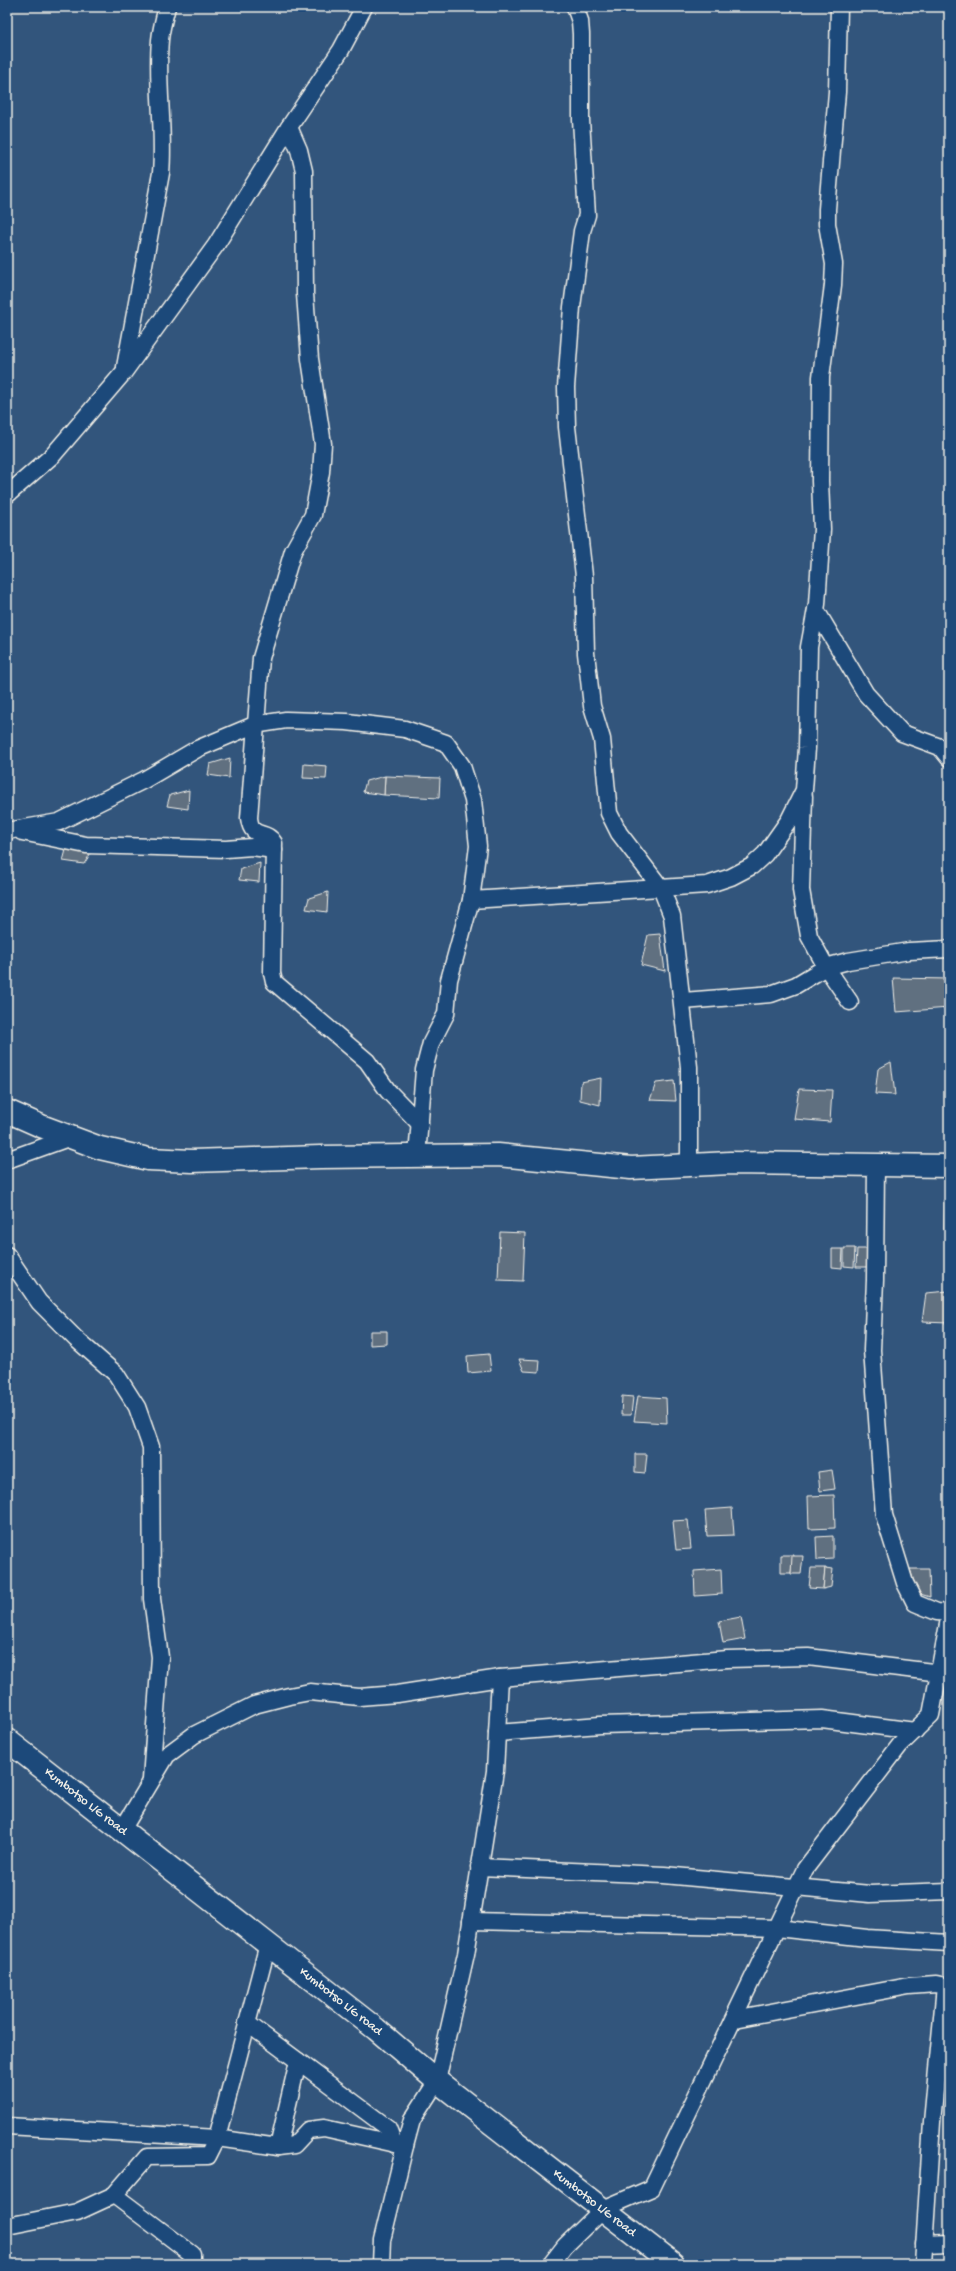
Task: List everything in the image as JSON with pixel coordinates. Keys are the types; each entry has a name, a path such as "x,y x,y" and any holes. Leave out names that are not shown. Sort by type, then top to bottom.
{"street":[{"path":"124,372 161,173 163,149 160,126 160,40 166,7"},
{"path":"7,495 53,455 124,372 216,245 289,127 341,50 364,7"},
{"path":"576,7 580,21 581,34 581,120 587,215 582,231 572,307 566,388 567,427 584,576 586,653 592,706 602,739 609,813 619,833 660,888 672,916 683,1000 689,1067 689,1165"},
{"path":"839,7 837,92 827,210 827,224 834,264 833,285 821,377 820,481 822,529 816,610 809,648 807,748 804,790 801,890 809,936 826,967 850,1002"},
{"path":"289,127 299,150 304,171 305,294 310,359 323,444 313,515 294,550 261,658 254,725 248,818 250,828 255,832 272,839 274,850 272,973 274,982 368,1061 388,1091 420,1124"},
{"path":"816,610 866,694 902,733 946,751"},
{"path":"11,831 59,822 144,780 197,749 254,725 286,720 347,722 405,729 446,742 462,766 473,800 478,846 471,900 449,980 446,1014 431,1043 424,1070 417,1156"},
{"path":"471,900 707,885 731,877 752,866 765,854 789,820 804,790"},
{"path":"11,831 86,845 226,848 252,847 274,850"},
{"path":"683,1000 771,994 796,985 826,967 848,961 909,951 949,949"},
{"path":"7,1111 100,1148 148,1159 192,1161 498,1155 631,1168 730,1163 949,1166"},
{"path":"7,1160 71,1137"},
{"path":"876,1165 875,1280 872,1350 884,1515 905,1583 915,1603 937,1612 949,1613"},
{"path":"7,1255 39,1302 76,1339 116,1374 138,1407 151,1447 152,1600 160,1657 150,1781"},
{"path":"551,2264 565,2246 603,2209 652,2188 805,1869 900,1745 931,1715 944,1674 949,1619"},
{"path":"122,1830 150,1781 167,1755 194,1735 254,1705 310,1692 359,1697 397,1694 500,1678 727,1659 808,1657 944,1674"},
{"path":"381,2264 382,2240 399,2145 412,2120 437,2081 466,1954 494,1771 500,1678"},
{"path":"497,1734 600,1725 822,1719 915,1731"},
{"name":"Kumbotso L/G road","path":"10,1747 122,1830 376,2029 437,2081 673,2264"},
{"path":"480,1867 664,1875 870,1894 949,1891"},
{"path":"471,1921 777,1928 867,1938 949,1943"},
{"path":"7,2226 77,2212 114,2195 147,2156 208,2156 217,2138 268,1944"},
{"path":"734,2019 909,1986 936,1984 947,1986 923,2264"},
{"path":"247,2023 388,2128 399,2145"},
{"path":"278,2147 298,2061"},
{"path":"7,2126 217,2138 278,2147 294,2145 308,2130 324,2128 399,2145"},
{"path":"114,2195 192,2254 192,2264"},
{"path":"924,2244 949,2243"}],"building":[{"path":"230,758 229,778 208,775 210,764"},
{"path":"304,764 327,766 326,779 303,778"},
{"path":"385,776 440,778 439,798 384,795"},
{"path":"385,776 384,795 363,792 366,781"},
{"path":"189,790 188,809 167,806 170,795"},
{"path":"66,850 92,851 84,864 63,861"},
{"path":"260,863 259,882 239,880 241,869"},
{"path":"328,892 327,912 306,909 309,898"},
{"path":"660,934 665,971 641,965 648,935"},
{"path":"893,978 949,979 949,1008 896,1012"},
{"path":"891,1062 895,1095 875,1094 878,1069"},
{"path":"601,1078 600,1105 580,1100 581,1082"},
{"path":"674,1081 676,1101 650,1100 656,1083"},
{"path":"799,1089 832,1090 830,1122 794,1119"},
{"path":"949,1184 949,1235 944,1231 945,1185"},
{"path":"500,1232 525,1233 523,1281 498,1280"},
{"path":"844,1248 855,1248 854,1267 844,1266"},
{"path":"832,1249 843,1249 842,1268 832,1267"},
{"path":"857,1249 868,1249 867,1267 856,1267"},
{"path":"949,1291 949,1323 922,1322 926,1293"},
{"path":"370,1331 387,1331 387,1344 370,1345"},
{"path":"489,1354 491,1371 468,1373 467,1356"},
{"path":"519,1359 540,1360 539,1372 524,1371"},
{"path":"622,1396 633,1397 631,1415 621,1415"},
{"path":"638,1396 666,1398 667,1423 634,1421"},
{"path":"635,1454 647,1454 645,1473 635,1472"},
{"path":"832,1470 835,1489 820,1491 818,1472"},
{"path":"834,1495 835,1528 809,1529 808,1496"},
{"path":"732,1508 734,1535 707,1536 705,1510"},
{"path":"688,1520 691,1549 676,1550 673,1521"},
{"path":"833,1536 833,1559 817,1560 816,1537"},
{"path":"781,1555 793,1555 791,1573 781,1573"},
{"path":"792,1556 803,1556 801,1574 791,1574"},
{"path":"811,1568 825,1568 823,1589 809,1588"},
{"path":"825,1568 833,1569 831,1587 823,1589"},
{"path":"721,1569 722,1594 695,1596 694,1571"},
{"path":"910,1569 929,1569 930,1597 917,1593"},
{"path":"741,1617 745,1639 723,1643 719,1621"}]}
